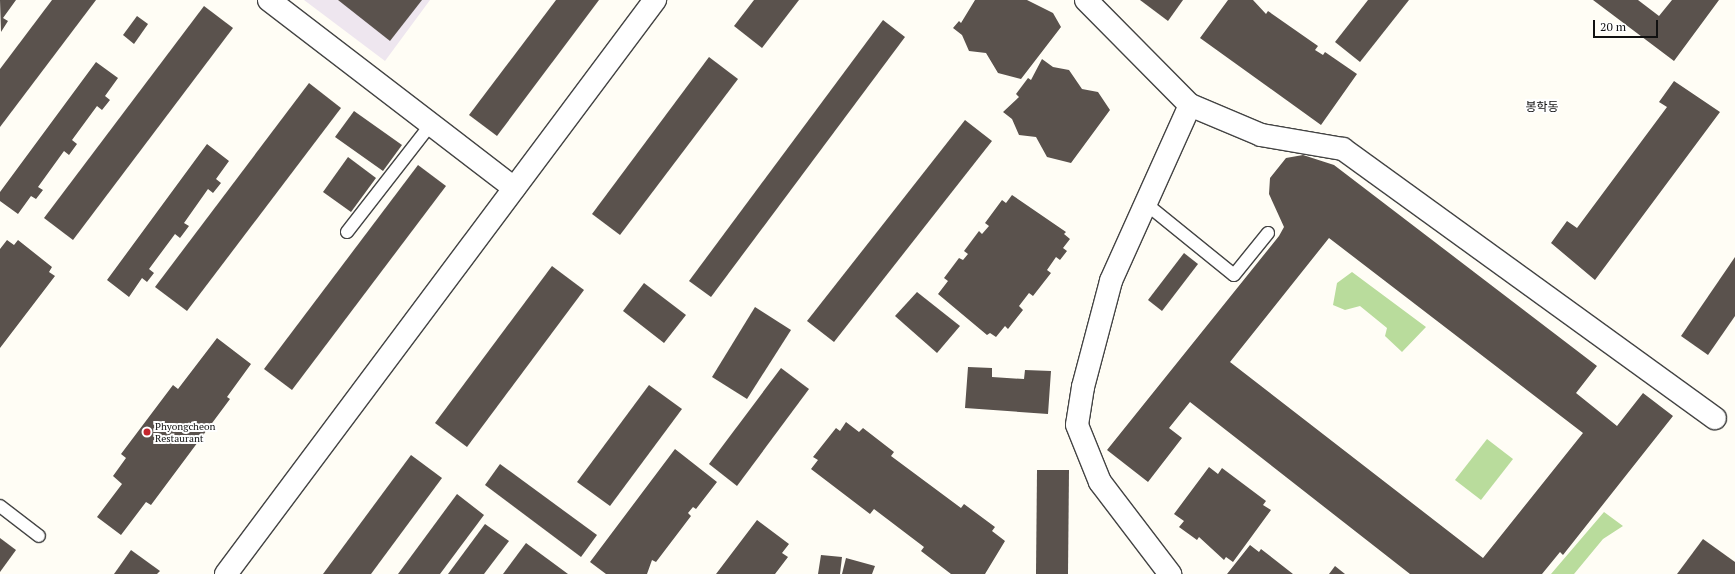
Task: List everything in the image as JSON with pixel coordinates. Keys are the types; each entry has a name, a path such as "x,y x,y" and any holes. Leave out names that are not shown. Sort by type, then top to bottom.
{"street":[{"path":"269,0 514,188"},
{"path":"226,574 655,0"},
{"path":"1086,0 1190,105 1261,135 1344,149 1715,418"},
{"path":"1170,574 1100,482 1077,425 1083,386 1111,281 1190,105"}],"lane":[{"path":"347,232 431,124"},
{"path":"1146,203 1234,275 1268,233"},
{"path":"0,506 39,536"}],"shaded area":[{"path":"304,0 430,0 385,61"}],"green space":[{"path":"1352,272 1426,327 1402,352 1385,336 1387,328 1360,306 1345,310 1333,305 1337,283"},
{"path":"1487,439 1513,459 1481,500 1455,480"},
{"path":"1604,512 1623,526 1603,539 1574,574 1551,574"}],"building":[{"path":"0,0 16,0 3,18 8,21 1,32"},
{"path":"52,0 96,0 0,127 0,69"},
{"path":"338,0 422,0 390,41"},
{"path":"556,0 599,0 497,136 469,115"},
{"path":"754,0 799,0 762,48 734,26"},
{"path":"975,0 1027,0 1053,13 1061,27 1021,79 998,73 986,53 969,51 962,35 953,28 959,21 961,23"},
{"path":"1140,0 1183,0 1168,21"},
{"path":"1228,0 1253,0 1266,14 1268,11 1318,46 1315,50 1323,55 1325,52 1357,74 1321,125 1200,38"},
{"path":"1368,0 1409,0 1360,62 1335,42"},
{"path":"1593,0 1638,0 1659,16 1672,0 1719,0 1674,61"},
{"path":"204,6 233,28 73,240 44,218"},
{"path":"137,16 148,24 134,44 123,35"},
{"path":"883,20 905,37 711,297 689,281"},
{"path":"709,57 738,79 620,235 592,214"},
{"path":"1042,59 1053,67 1069,70 1082,89 1098,92 1110,110 1071,163 1047,157 1036,137 1019,135 1012,119 1003,112 1019,97 1016,94 1028,78 1031,80"},
{"path":"96,62 118,78 105,96 110,100 102,110 97,106 72,140 77,144 69,155 64,151 38,187 43,190 36,199 31,196 18,214 0,201 0,192"},
{"path":"1674,81 1720,112 1595,280 1551,243 1567,221 1577,228 1667,107 1659,102"},
{"path":"309,83 341,108 187,311 155,287"},
{"path":"354,111 402,145 383,171 335,137"},
{"path":"965,120 992,141 834,342 807,321"},
{"path":"207,144 229,161 216,179 221,183 213,193 208,189 184,223 189,226 180,238 175,234 149,269 154,273 147,282 142,278 129,297 107,280"},
{"path":"1303,155 1334,165 1597,366 1576,393 1617,426 1643,393 1673,416 1563,555 1560,552 1542,574 1410,574 1190,402 1169,428 1182,438 1148,482 1107,450 1279,236 1284,227 1269,194 1270,178 1286,158","holes":["1329,238 1583,433 1483,558 1230,362"]},
{"path":"348,157 376,178 351,212 323,192"},
{"path":"418,165 446,186 292,390 264,369"},
{"path":"1012,195 1066,232 1064,234 1070,239 1063,248 1067,251 1060,260 1056,257 1047,270 1051,273 1033,296 1029,293 1019,306 1023,310 1008,329 1005,326 996,337 990,333 987,335 938,294 948,281 944,278 959,258 963,260 968,254 964,251 979,231 982,234 989,226 985,223 1002,200 1006,203"},
{"path":"7,240 14,245 18,240 52,267 49,272 55,276 0,348 0,249"},
{"path":"1184,253 1198,264 1162,311 1148,300"},
{"path":"1735,257 1735,316 1708,355 1681,336"},
{"path":"552,266 584,290 467,447 435,423"},
{"path":"644,283 686,315 664,343 623,311"},
{"path":"917,292 960,326 937,353 895,316"},
{"path":"755,307 791,330 747,399 712,377"},
{"path":"217,338 251,364 227,397 230,399 151,505 146,502 121,535 97,517 122,484 113,476 126,458 121,454 173,385 178,389"},
{"path":"968,367 992,368 992,377 1024,379 1025,370 1051,371 1048,414 965,408"},
{"path":"781,368 809,389 737,486 709,464"},
{"path":"649,385 682,409 610,506 577,482"},
{"path":"846,422 859,432 863,428 894,452 891,456 961,508 964,504 995,527 992,531 1005,541 985,574 951,574 921,551 924,547 874,509 870,514 811,469 818,460 813,457 836,428 840,431"},
{"path":"675,449 717,482 696,509 693,507 688,513 691,516 656,562 652,560 647,574 606,574 590,562"},
{"path":"411,455 442,478 371,574 323,574"},
{"path":"500,464 597,535 581,557 485,485"},
{"path":"1209,467 1218,474 1222,468 1266,501 1263,505 1271,510 1233,562 1226,557 1224,560 1199,537 1197,540 1179,527 1184,521 1174,514"},
{"path":"1037,470 1069,470 1068,574 1036,574"},
{"path":"457,494 484,515 440,574 398,574"},
{"path":"757,520 789,544 782,553 788,557 775,574 716,574"},
{"path":"485,524 509,541 484,574 448,574"},
{"path":"0,538 16,550 0,572"},
{"path":"1703,539 1735,562 1735,574 1677,574"},
{"path":"526,543 568,574 503,574"},
{"path":"1250,545 1259,552 1261,549 1293,574 1227,574"},
{"path":"131,550 160,571 157,574 114,574"},
{"path":"821,555 842,557 840,574 818,574"},
{"path":"846,558 875,566 872,574 842,574"},
{"path":"1335,566 1345,574 1329,574"}],"place":[{"name":"Phyongcheon Restaurant","path":"147,432"}],"district":[{"name":"봉학동","path":"1542,107"}]}
